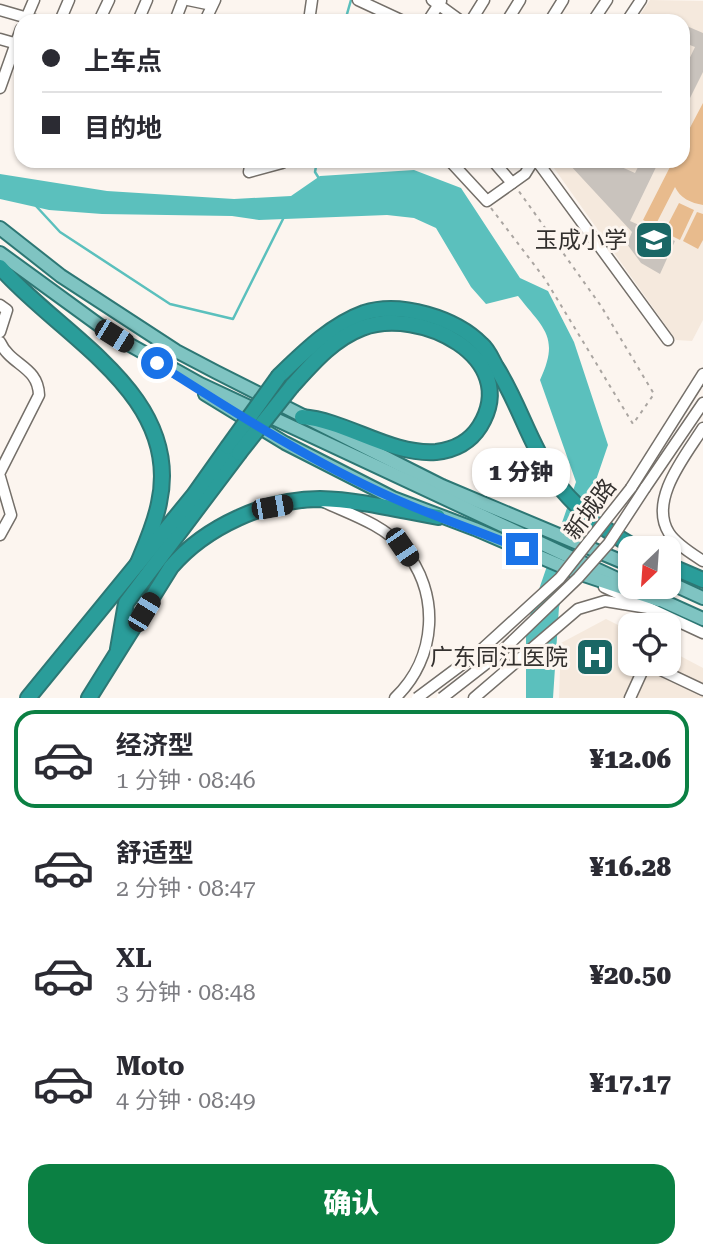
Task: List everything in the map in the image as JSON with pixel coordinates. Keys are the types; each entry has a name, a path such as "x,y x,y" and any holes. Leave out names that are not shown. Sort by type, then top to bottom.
{"highway":[{"path":"0,267 29,299 74,335 126,384 144,413 156,440 161,472 160,500 138,564"},
{"path":"117,657 126,603 233,450 279,376 316,341 365,313 400,310 424,312 455,325 483,345 556,482 576,505 618,536"},
{"path":"28,698 233,450 315,361 339,341 362,328 405,323 424,326 459,342 475,359 487,379 491,396 486,415 468,440 457,447 436,452 411,451 330,422 302,417"},
{"path":"89,698 117,657 170,567 185,550 212,531 272,507 317,499 357,502 438,517"},
{"path":"681,571 703,580"}],"main road":[{"path":"0,228 61,276 176,351 442,486 618,560"},
{"path":"0,253 46,290 114,336 285,443 370,488 438,517 545,559 618,581"},
{"path":"114,336 200,384 539,542 578,567 703,619"},
{"path":"681,586 703,592"},
{"path":"681,588 703,598"}],"street":[{"path":"186,0 214,2"},
{"path":"358,0 389,14"},
{"path":"438,1 453,14"},
{"path":"0,88 14,54"},
{"path":"456,168 487,201 530,168"},
{"path":"499,168 512,183"},
{"path":"540,168 668,340"},
{"path":"0,305 7,310 0,332"},
{"path":"0,342 5,354 29,370 39,382 39,395 0,474 11,515 0,535"},
{"name":"新城路","path":"417,698 480,651 560,578 631,488 703,374"},
{"name":"新城路","path":"442,698 501,652 578,578 601,552 703,403"},
{"path":"703,428 671,480 663,519 670,535 703,561"},
{"path":"317,499 379,529 402,547 428,591 431,618 422,656 409,685 395,698"},
{"path":"578,567 648,608 703,633"},
{"path":"474,698 578,609 605,601 648,608"},
{"path":"630,698 640,676"},
{"path":"673,676 703,690"}],"path":[{"path":"487,201 545,279 633,424 654,394 566,254 512,183"}],"shaded area":[{"name":"玉成小学","path":"650,0 703,1 703,320 692,341 676,340 554,168 690,168 690,14 641,14"},
{"path":"703,103 703,205 686,199 675,187 655,226 643,220 669,168 690,168 690,128"},
{"path":"679,203 694,210 680,240 664,232"},
{"path":"697,212 703,214 703,240 698,249 683,241"},
{"name":"广东同江医院","path":"606,619 618,625 618,676 681,676 681,656 703,668 703,698 559,698 561,643"}],"water":[{"path":"414,170 461,188 520,278 548,291 574,342 608,445 581,524 582,534 559,607 553,698 526,698 526,627 576,482 540,380 549,353 549,343 542,326 518,296 486,304 471,287 436,228 414,218 387,215 259,220 232,216 102,214 49,210 0,199 0,174 107,191 234,199 291,196 320,176"}],"building":[{"path":"690,27 703,33 703,72 690,98 690,57 695,47 690,45"},
{"path":"573,168 624,168 635,173 638,168 656,168 630,221 675,241 660,274 641,263 627,244 632,232"}],"waterway":[{"path":"347,14 351,0"},
{"path":"316,168 320,180"},
{"path":"36,206 60,232 170,304 233,319 283,219"}],"place":[{"name":"玉成小学","path":"654,240"},
{"name":"广东同江医院","path":"595,657"}],"route":[{"path":"157,363 285,443 358,482 393,499 522,549"}]}
